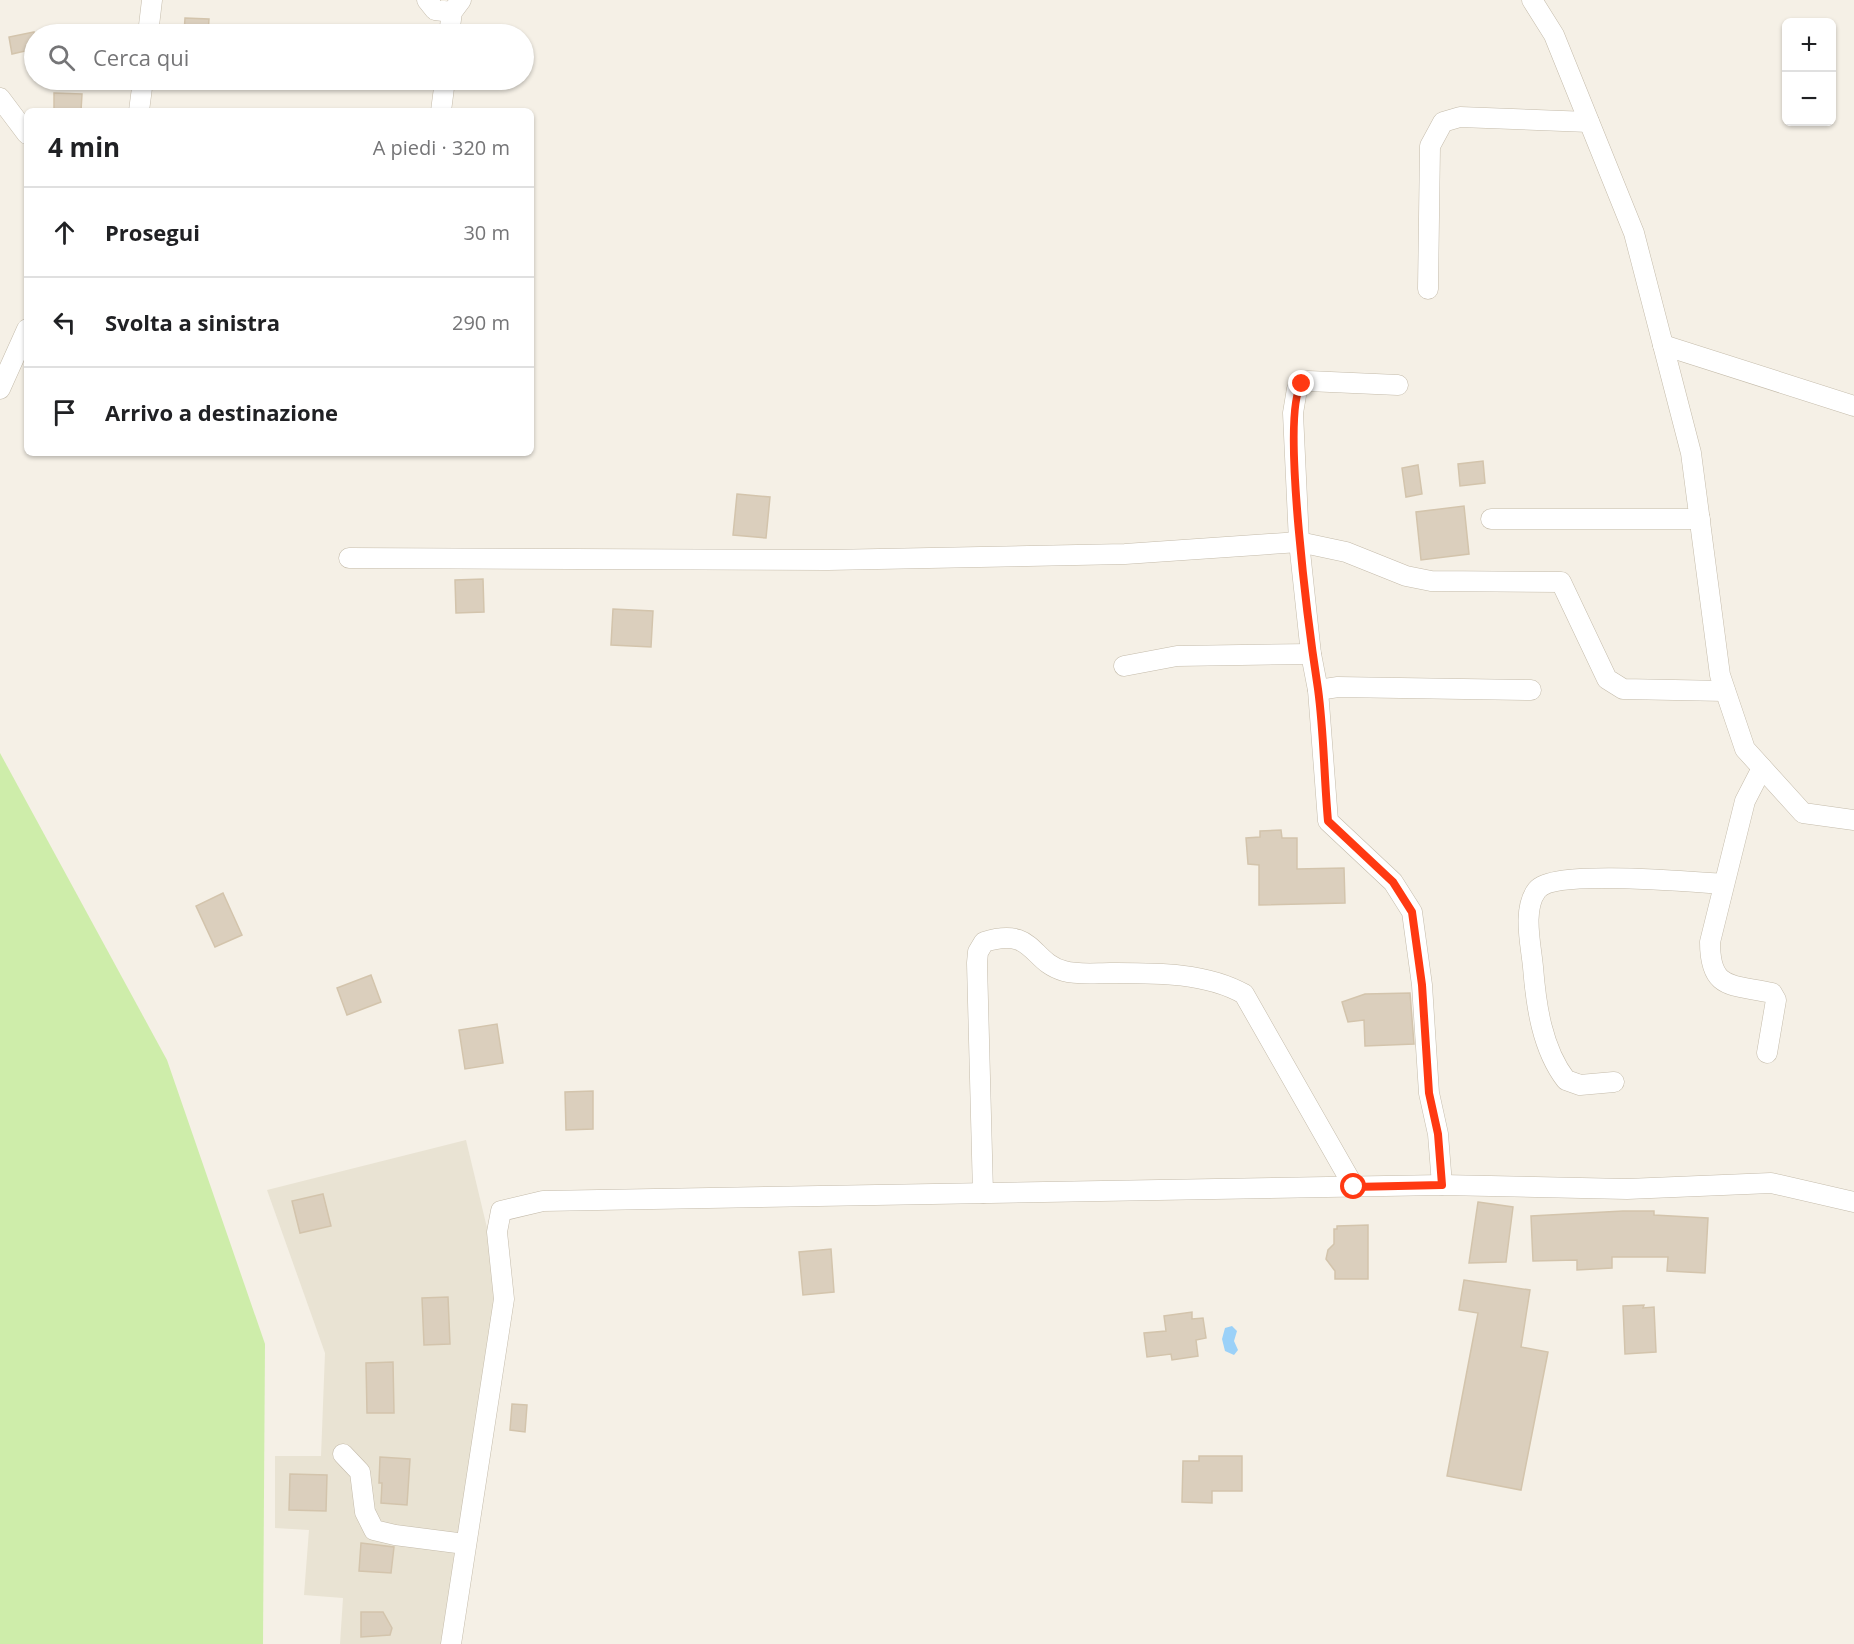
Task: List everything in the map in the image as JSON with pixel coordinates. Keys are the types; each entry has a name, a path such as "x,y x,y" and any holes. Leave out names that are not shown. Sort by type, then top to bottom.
{"street":[{"path":"149,24 152,0"},
{"path":"427,0 435,10 456,6 452,24"},
{"path":"1532,0 1554,35 1634,233 1691,453 1720,675 1745,749 1803,813 1854,820"},
{"path":"139,108 142,90"},
{"path":"441,108 444,90"},
{"path":"0,98 24,130"},
{"path":"1428,289 1430,146 1443,122 1460,117 1589,122"},
{"path":"0,389 24,336"},
{"path":"1663,345 1854,406"},
{"path":"1398,385 1308,381 1297,389 1293,412 1299,542 1311,654 1318,690 1328,821 1393,882 1412,912 1422,985 1429,1093 1438,1134 1442,1185"},
{"path":"1491,519 1700,519"},
{"path":"350,558 828,560 1125,554 1299,542 1346,552 1406,576 1431,581 1561,582 1607,680 1623,689 1725,691"},
{"path":"1124,666 1178,656 1311,654"},
{"path":"1318,690 1338,687 1531,690"},
{"path":"1762,768 1745,801 1710,942 1710,964 1714,974 1723,981 1772,993 1776,1000 1767,1053"},
{"path":"1614,1082 1580,1085 1566,1080 1543,1033 1534,985 1530,935 1529,914 1536,891 1546,883 1559,880 1602,878 1723,884"},
{"path":"983,1192 977,963 978,952 984,942 1003,936 1031,946 1063,971 1158,973 1227,984 1244,994 1342,1171 1354,1187"},
{"path":"451,1644 504,1299 496,1232 501,1211 543,1201 1442,1185 1627,1189 1771,1183 1854,1202"},
{"path":"343,1454 360,1472 365,1512 374,1530 394,1535 465,1544"}],"shaded area":[{"path":"466,1140 504,1299 451,1644 340,1644 343,1598 304,1595 309,1530 275,1528 275,1456 321,1456 325,1353 267,1190"}],"green space":[{"path":"0,753 167,1060 265,1344 263,1644 0,1644"}],"water":[{"path":"1232,1326 1237,1331 1234,1341 1238,1350 1234,1355 1225,1351 1222,1339 1225,1328"}],"building":[{"path":"185,18 209,19 209,24 185,24"},
{"path":"24,34 24,51 12,54 9,37"},
{"path":"54,93 82,94 81,108 54,108"},
{"path":"1483,461 1485,483 1460,486 1458,464"},
{"path":"1418,465 1422,494 1406,497 1402,468"},
{"path":"737,494 770,497 766,538 733,535"},
{"path":"1464,506 1469,554 1421,560 1416,512"},
{"path":"483,579 484,612 456,613 455,580"},
{"path":"613,609 653,611 651,647 611,645"},
{"path":"1281,830 1282,838 1297,838 1297,869 1344,868 1345,903 1259,905 1259,865 1248,864 1246,838 1260,837 1260,831"},
{"path":"223,893 242,935 215,947 196,906"},
{"path":"371,975 381,1002 347,1015 337,988"},
{"path":"1410,993 1414,1044 1365,1046 1364,1020 1348,1022 1342,1002 1365,994"},
{"path":"497,1024 503,1063 465,1069 459,1030"},
{"path":"593,1091 593,1129 566,1130 565,1092"},
{"path":"323,1194 331,1226 300,1233 292,1201"},
{"path":"1478,1202 1513,1207 1506,1262 1469,1263"},
{"path":"1654,1211 1654,1215 1708,1218 1705,1273 1667,1271 1668,1257 1612,1257 1612,1268 1577,1270 1577,1260 1533,1261 1531,1216"},
{"path":"1368,1225 1368,1279 1335,1279 1335,1271 1326,1259 1328,1250 1334,1244 1334,1229 1337,1229 1337,1226"},
{"path":"831,1249 834,1292 803,1295 799,1252"},
{"path":"1464,1280 1530,1290 1521,1347 1548,1352 1521,1490 1447,1476 1478,1313 1459,1310"},
{"path":"448,1297 450,1344 424,1345 422,1298"},
{"path":"1644,1305 1643,1308 1654,1307 1656,1352 1625,1354 1623,1306"},
{"path":"1192,1312 1192,1319 1203,1318 1206,1338 1196,1340 1198,1356 1172,1360 1171,1354 1147,1357 1144,1333 1166,1331 1164,1316"},
{"path":"393,1362 394,1413 367,1413 366,1363"},
{"path":"512,1404 527,1405 525,1432 510,1430"},
{"path":"1199,1456 1242,1456 1242,1491 1212,1491 1212,1503 1182,1502 1183,1461 1199,1461"},
{"path":"380,1457 410,1459 407,1505 381,1503"},
{"path":"290,1474 327,1475 326,1511 289,1510"},
{"path":"361,1543 394,1547 391,1573 359,1571"},
{"path":"361,1612 383,1612 392,1628 390,1635 361,1637"}],"route":[{"path":"1302,384 1297,389 1293,412 1299,542 1311,654 1318,690 1328,821 1349,838 1393,882 1412,912 1422,985 1429,1093 1438,1134 1441,1162 1442,1185 1354,1187"}]}
